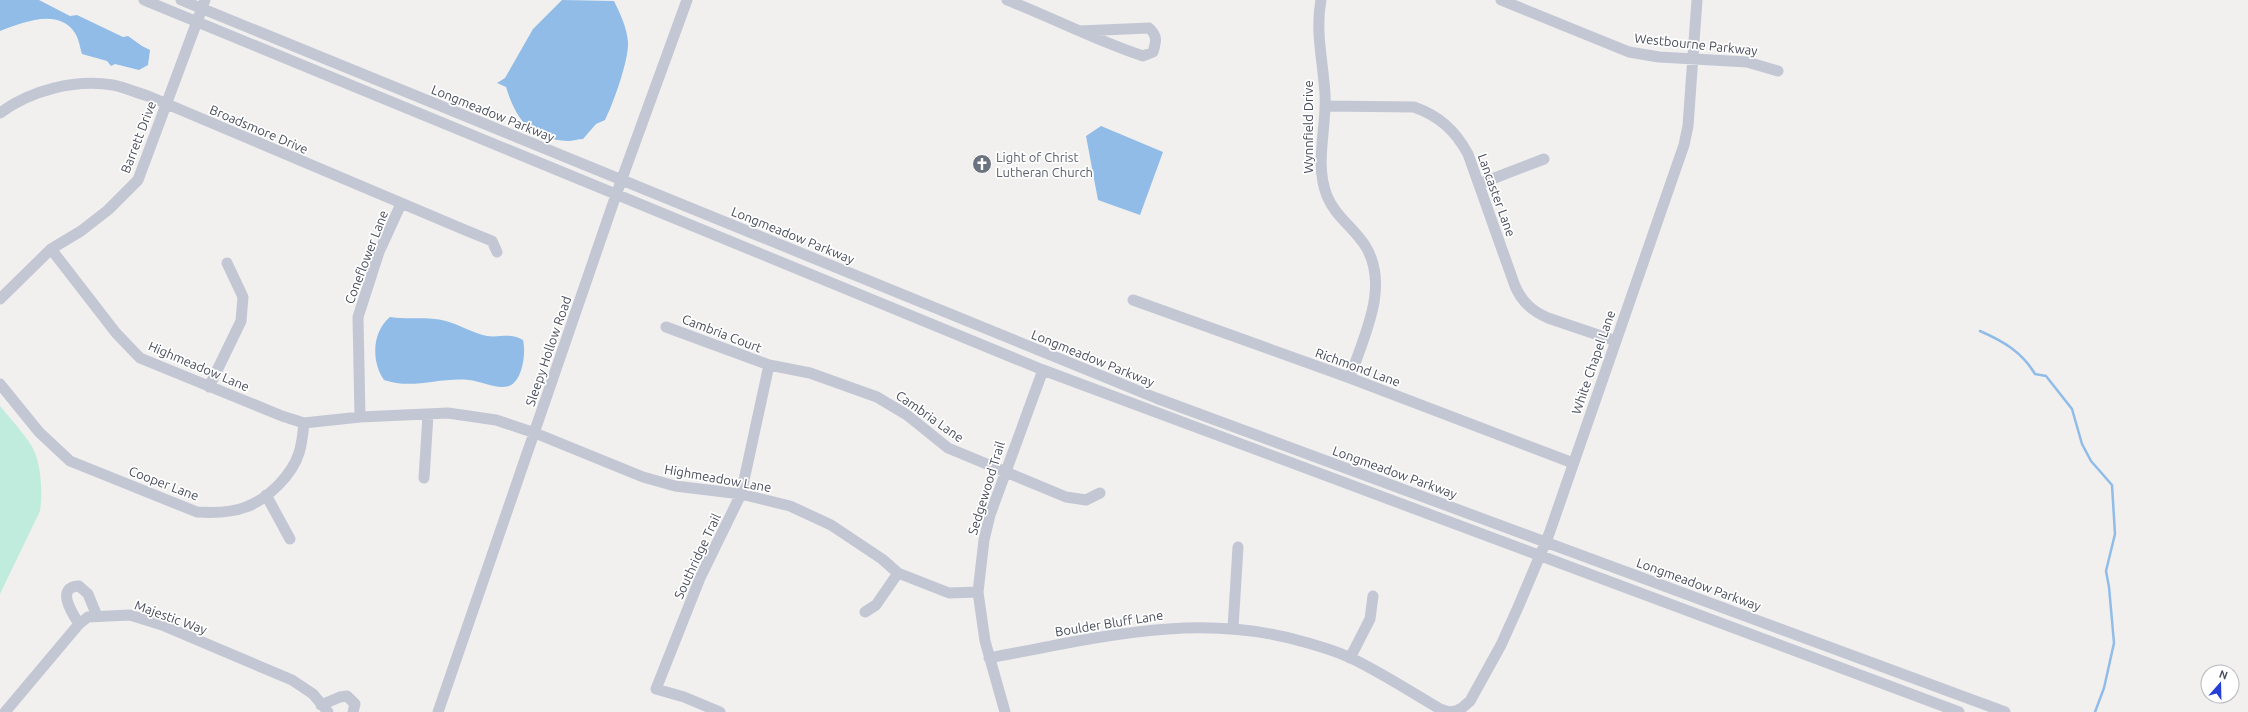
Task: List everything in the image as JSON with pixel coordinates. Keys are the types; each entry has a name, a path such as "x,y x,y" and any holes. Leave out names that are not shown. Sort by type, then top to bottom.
{"street":[{"path":"144,0 1042,370 1959,712"},
{"name":"Longmeadow Parkway","path":"180,0 203,4 621,181 1156,398 2006,712"},
{"name":"Sleepy Hollow Road","path":"438,712 616,195 687,0"},
{"path":"1007,0 1031,4 1079,31 1143,56 1152,52 1156,42 1155,34 1149,28 1079,31"},
{"name":"Wynnfield Drive","path":"1321,0 1318,18 1318,37 1325,106 1321,158 1322,179 1327,197 1365,247 1372,262 1376,280 1375,301 1350,378"},
{"name":"Westbourne Parkway","path":"1501,0 1629,52 1658,57 1746,62 1778,71"},
{"name":"White Chapel Lane","path":"1456,712 1470,701 1483,678 1513,618 1540,556 1684,145 1688,126 1697,0"},
{"name":"Barrett Drive","path":"0,299 51,249 81,230 108,210 138,180 203,4"},
{"name":"Broadsmore Drive","path":"0,112 27,97 46,90 87,84 114,85 148,96 166,105 492,241 497,252"},
{"name":"Lancaster Lane","path":"1325,106 1414,107 1426,112 1445,124 1459,137 1479,184 1515,286 1526,305 1538,314 1616,341"},
{"path":"1479,184 1544,159"},
{"name":"Coneflower Lane","path":"360,417 358,318 380,252 401,204"},
{"name":"Highmeadow Lane","path":"51,249 116,333 140,358 209,387 304,423 360,417 448,413 496,420 535,433 643,477 675,486 741,494 803,511 831,525 882,559 898,573 949,593 978,592"},
{"path":"209,387 241,321 243,297 228,263"},
{"name":"Richmond Lane","path":"1133,300 1350,378 1573,462"},
{"name":"Cambria Court","path":"666,327 769,365"},
{"name":"Cambria Lane","path":"769,365 810,373 877,397 907,415 948,448 1066,498 1086,500 1100,493"},
{"name":"Southridge Trail","path":"720,712 656,689 700,578 741,494 769,365"},
{"name":"Sedgewood Trail","path":"1005,712 989,658 978,592 984,540 1005,473 1042,370"},
{"name":"Cooper Lane","path":"0,384 39,432 70,461 197,512 213,513 247,507 266,495 292,469 300,452 304,423"},
{"path":"424,478 428,415"},
{"path":"266,495 290,539"},
{"path":"1233,628 1238,546"},
{"path":"866,612 876,605 898,573"},
{"path":"79,624 68,604 66,596 68,589 72,586 79,586 88,594 97,616"},
{"path":"1350,658 1370,619 1373,596"},
{"name":"Majestic Way","path":"5,712 79,624 88,617 130,615 162,625 292,680 313,694 325,708"},
{"name":"Boulder Bluff Lane","path":"989,658 1141,630 1180,627 1233,628 1289,637 1350,658 1440,709 1456,712"},
{"path":"325,708 340,697 347,696 355,704 353,712"}],"green space":[{"path":"0,406 24,435 34,451 39,468 41,495 40,511 0,594"}],"water":[{"path":"0,0 39,0 70,16 77,15 123,37 128,36 150,50 148,65 139,70 115,64 111,66 107,61 82,54 75,33 68,25 59,21 39,19 0,31"},
{"path":"562,0 614,1 625,26 628,42 626,60 616,93 605,120 596,124 583,139 570,141 544,136 527,126 515,109 506,87 497,83 505,78 533,29"},
{"path":"1101,126 1163,152 1140,215 1098,200 1086,136"},
{"path":"390,317 439,320 487,336 514,336 519,338 523,340 524,345 524,358 521,371 515,382 507,387 469,380 447,380 405,384 384,380 377,364 375,347 380,330"}],"waterway":[{"path":"1980,331 2004,343 2018,353 2035,374 2046,376 2072,409 2082,444 2091,461 2112,485 2115,534 2106,571 2109,587 2114,643 2104,688 2095,712"}],"place":[{"name":"Light of Christ Lutheran Church","path":"982,164"}]}
